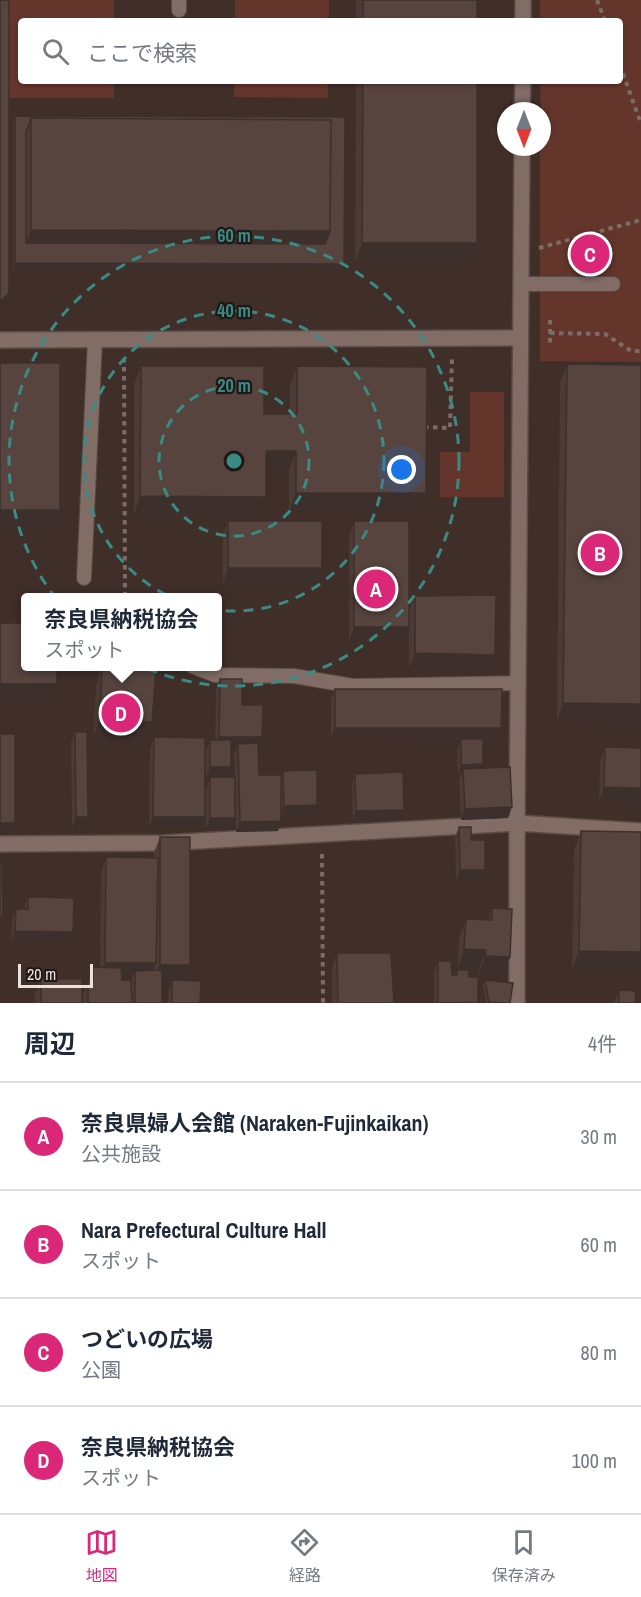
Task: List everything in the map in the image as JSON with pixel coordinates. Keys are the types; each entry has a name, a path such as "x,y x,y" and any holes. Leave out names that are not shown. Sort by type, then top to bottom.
{"street":[{"path":"523,0 523,18"},
{"path":"522,102 523,84"},
{"path":"517,1003 517,683 522,156"},
{"path":"0,340 520,338"},
{"path":"0,844 164,843 517,823 641,831"}],"lane":[{"path":"520,284 613,285"},
{"path":"84,578 95,340"},
{"path":"205,671 215,675 294,676 353,686 517,683"}],"path":[{"path":"597,0 604,18"},
{"path":"623,73 641,124"},
{"path":"532,249 641,220"},
{"path":"550,320 550,344"},
{"path":"550,333 606,334 631,351 641,351"},
{"path":"420,427 450,428 452,355"},
{"path":"124,356 125,593"},
{"path":"322,834 323,1003"}],"shaded area":[{"path":"2,0 114,0 114,18 18,18 18,84 114,84 114,98 2,98"},
{"path":"235,0 329,0 329,18 235,18"},
{"path":"540,0 641,0 641,362 540,361 540,156 551,156 551,102 541,102 540,84 623,84 623,18 540,18"},
{"path":"234,84 328,84 328,98 234,97"},
{"path":"470,392 504,392 504,497 440,497 440,452 470,452"}],"building":[{"path":"0,0 9,0 9,293 2,300 0,300"},
{"path":"363,0 477,0 477,18 363,18"},
{"path":"363,84 477,84 477,243 362,243"},
{"path":"15,116 345,117 344,264 15,263","holes":["31,118 331,120 330,231 325,244 26,243 26,132"]},
{"path":"31,118 331,120 330,231 31,230"},
{"path":"0,363 60,363 60,510 0,510"},
{"path":"567,364 641,365 641,704 563,703"},
{"path":"141,366 264,366 264,414 297,414 297,366 427,367 426,493 296,493 296,451 266,451 266,497 140,496"},
{"path":"228,521 322,521 322,568 228,568"},
{"path":"354,521 409,521 409,627 354,627"},
{"path":"496,595 495,655 415,653 415,596"},
{"path":"0,623 21,623 21,671 57,671 57,684 0,684"},
{"path":"102,671 156,671 152,722 100,719"},
{"path":"220,679 242,679 242,705 263,705 262,737 219,737"},
{"path":"335,689 502,689 501,728 335,728"},
{"path":"75,732 87,732 88,817 76,817"},
{"path":"0,734 15,734 15,823 0,823"},
{"path":"154,737 205,738 205,817 153,817"},
{"path":"461,739 483,739 483,764 461,765"},
{"path":"210,740 231,740 231,767 210,767"},
{"path":"258,743 259,775 281,775 281,821 240,822 238,744"},
{"path":"605,747 641,748 641,788 604,787"},
{"path":"510,767 512,807 465,809 463,769"},
{"path":"317,770 317,805 284,806 283,771"},
{"path":"403,772 404,810 356,811 355,774"},
{"path":"210,777 235,777 235,818 210,818"},
{"path":"459,827 471,827 471,840 485,840 485,870 460,870"},
{"path":"581,831 641,832 641,952 579,951"},
{"path":"160,837 190,837 190,965 160,965"},
{"path":"106,857 158,858 156,963 105,963"},
{"path":"0,861 2,861 3,916 0,916"},
{"path":"28,897 74,898 73,932 15,931 16,909 28,909"},
{"path":"492,908 512,909 510,957 485,956 486,950 464,949 466,919 492,920"},
{"path":"337,953 391,953 394,1003 338,1003"},
{"path":"438,961 451,961 452,975 457,975 457,970 469,970 469,977 478,977 478,1002 438,1003"},
{"path":"93,967 121,968 122,980 131,980 132,1003 88,1003 88,979 93,980"},
{"path":"162,970 162,1003 135,1003 135,971"},
{"path":"41,979 82,979 82,1003 41,1003"},
{"path":"172,980 201,981 200,1003 172,1003"},
{"path":"485,980 513,983 510,1003 489,1002"},
{"path":"619,990 636,991 635,1003 619,1003"}],"place":[{"name":"つどいの広場","path":"590,254"},
{"name":"Nara Prefectural Culture Hall","path":"600,553"},
{"name":"奈良県婦人会館 (Naraken-Fujinkaikan)","path":"376,589"},
{"name":"奈良県納税協会","path":"121,713"}]}
